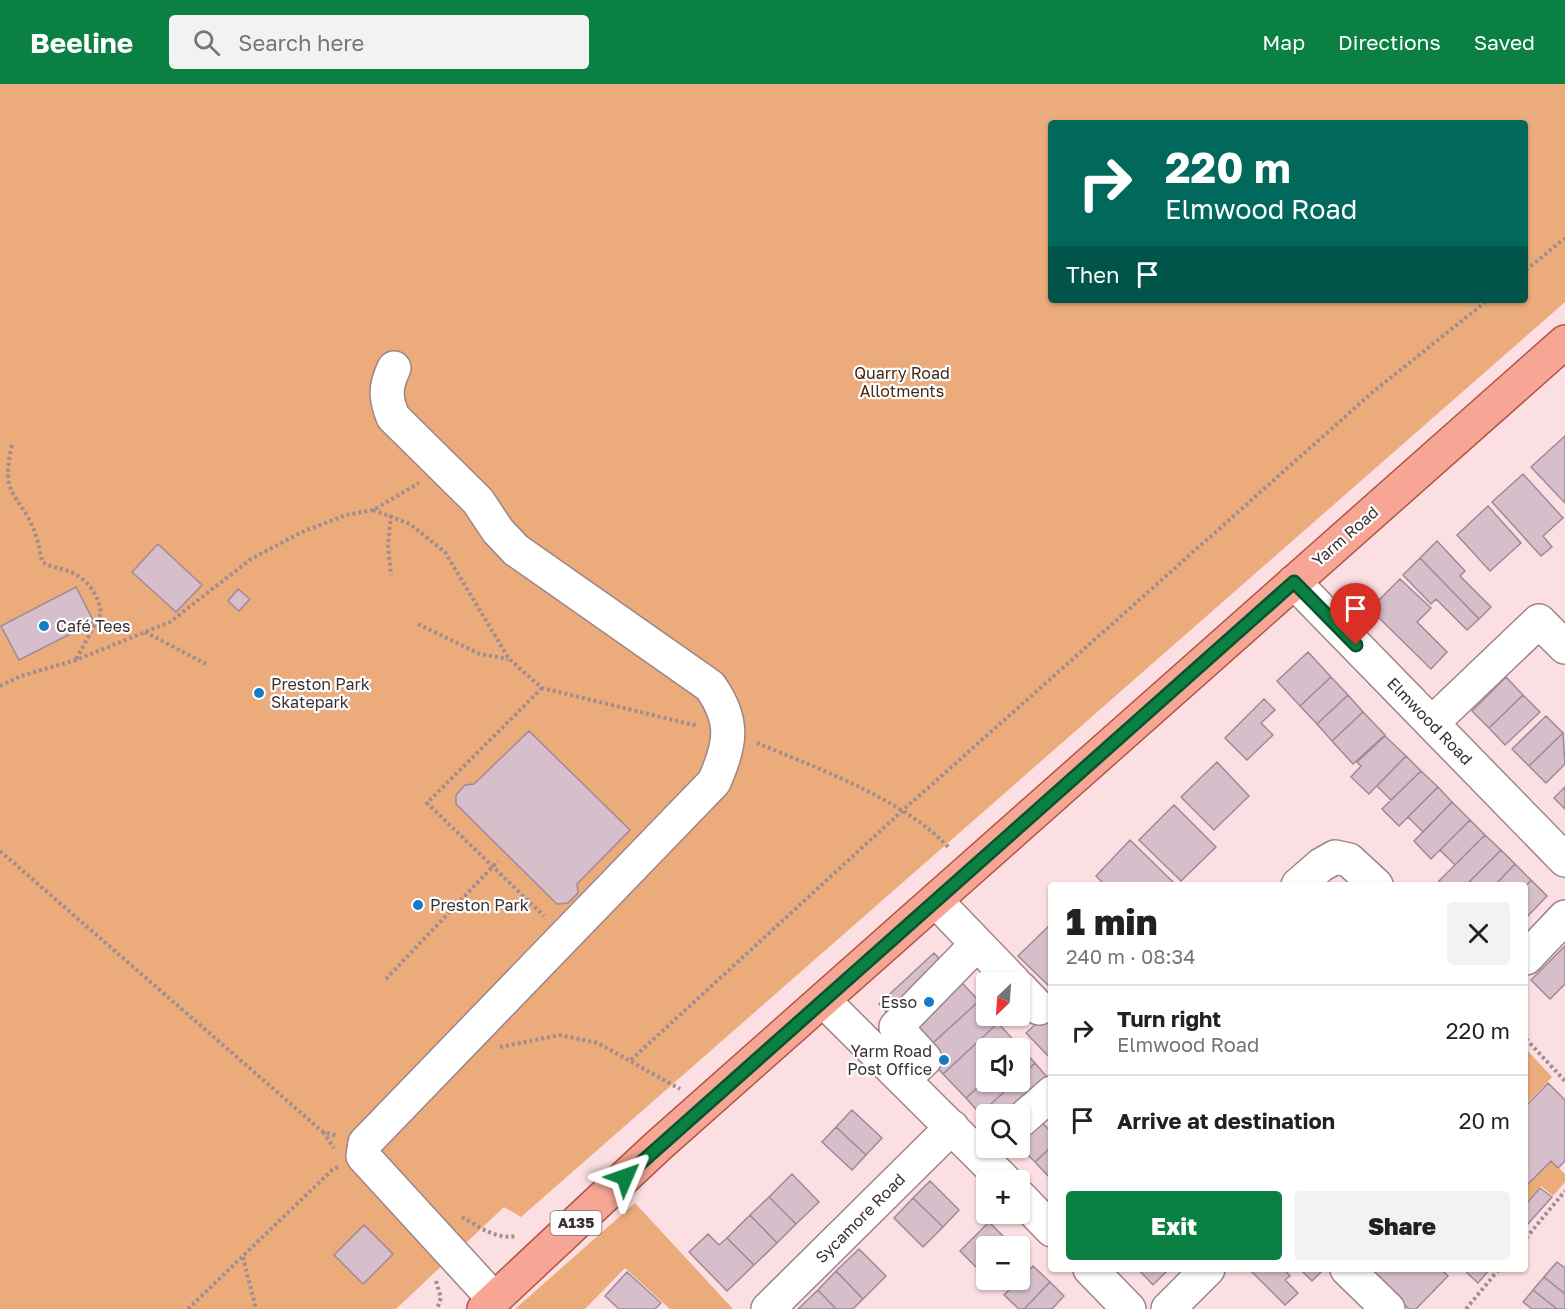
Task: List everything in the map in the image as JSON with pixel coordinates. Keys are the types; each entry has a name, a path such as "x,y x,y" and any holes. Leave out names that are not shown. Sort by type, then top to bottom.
{"main road":[{"name":"Yarm Road","path":"489,1304 658,1146 1565,342"}],"street":[{"path":"394,368 386,384 386,399 393,417 478,501 498,531 516,550 710,686 726,714 729,733 725,758 714,782 364,1149 489,1304"},
{"name":"Elmwood Road","path":"1294,582 1565,860"},
{"path":"1432,723 1539,621 1565,647"},
{"path":"1302,882 1329,859 1343,857 1372,882"},
{"path":"936,901 1004,972"},
{"path":"1528,956 1565,917"},
{"path":"904,1079 925,1059 896,1027 977,944"},
{"path":"824,1001 952,1127 993,1162"},
{"path":"1030,1112 1048,1096"},
{"name":"Sycamore Road","path":"768,1309 952,1127"},
{"path":"1030,1207 1048,1226"},
{"path":"1168,1309 1205,1272"},
{"path":"1350,1272 1388,1309"}],"path":[{"path":"1528,268 1565,238"},
{"path":"630,1060 902,811 1374,391 1484,303"},
{"path":"12,445 7,460 6,489 34,528 42,562 85,580 96,594 100,605 101,614 76,660"},
{"path":"0,687 21,676 76,660 170,622 251,559 302,532 346,515 373,510 444,467"},
{"path":"373,510 410,524 445,552 509,659 542,688 729,733 801,761 902,811 934,832 970,870"},
{"path":"391,515 388,545 391,575"},
{"path":"418,624 480,654 509,659"},
{"path":"144,632 208,665"},
{"path":"542,688 428,803 547,919"},
{"path":"0,851 323,1132 364,1149"},
{"path":"386,979 498,861"},
{"path":"458,1048 513,1046 560,1035 598,1043 687,1094"},
{"path":"1528,1041 1565,1081"},
{"path":"188,1309 332,1170 364,1149"},
{"path":"1528,1236 1565,1191"},
{"path":"454,1213 486,1231 507,1238 518,1236"},
{"path":"243,1257 256,1309"},
{"path":"1466,1309 1497,1272"}],"green space":[{"name":"Preston Park","path":"0,84 1565,84 1565,302 521,1217 504,1207 396,1309 0,1309"},
{"path":"1528,1051 1552,1077 1528,1102"},
{"path":"1550,1159 1565,1174 1565,1182 1553,1196 1541,1186 1528,1201 1528,1184"},
{"path":"635,1203 733,1309 670,1309 625,1268 585,1309 515,1309"}],"building":[{"path":"1565,436 1565,503 1531,467"},
{"path":"1523,474 1563,518 1543,536 1552,547 1541,556 1492,502"},
{"path":"1488,506 1521,543 1490,571 1457,535"},
{"path":"1437,541 1465,571 1460,576 1491,607 1479,619 1420,558"},
{"path":"158,544 202,585 176,612 132,572"},
{"path":"1420,558 1479,619 1467,630 1436,599 1431,604 1403,575"},
{"path":"1400,579 1431,608 1417,622 1447,652 1431,669 1370,609"},
{"path":"76,587 94,622 19,660 1,626"},
{"path":"238,589 250,599 239,611 228,601"},
{"path":"1308,652 1331,677 1300,706 1277,681"},
{"path":"1331,677 1348,695 1317,724 1300,706"},
{"path":"1506,677 1523,695 1489,728 1472,711"},
{"path":"1348,695 1363,712 1332,741 1317,724"},
{"path":"1523,695 1540,712 1505,745 1489,728"},
{"path":"1264,699 1275,710 1261,723 1273,735 1247,760 1225,738"},
{"path":"1363,712 1385,735 1353,764 1332,741"},
{"path":"1546,716 1563,733 1529,766 1512,749"},
{"path":"529,731 630,830 577,884 578,893 568,903 557,904 456,804 456,795 465,785 474,784"},
{"path":"1563,733 1565,764 1546,783 1529,766"},
{"path":"1385,736 1406,756 1369,794 1351,777 1361,766 1357,762"},
{"path":"1406,756 1421,771 1391,800 1377,786"},
{"path":"1217,762 1249,796 1214,830 1181,797"},
{"path":"1421,771 1438,787 1399,826 1382,809"},
{"path":"1438,787 1452,802 1423,832 1408,817"},
{"path":"1565,787 1565,809 1554,798"},
{"path":"1452,802 1470,820 1431,859 1414,841"},
{"path":"1174,805 1216,847 1181,881 1139,840"},
{"path":"1470,820 1485,835 1455,865 1440,850"},
{"path":"1485,835 1501,850 1469,882 1439,881"},
{"path":"1130,840 1173,882 1102,882 1096,876"},
{"path":"1501,850 1515,864 1498,882 1470,881"},
{"path":"1515,864 1531,880 1528,884 1498,882"},
{"path":"1531,880 1547,896 1528,916 1528,884"},
{"path":"1048,927 1048,985 1018,956"},
{"path":"1565,946 1565,984 1550,999 1531,980"},
{"name":"Esso","path":"934,953 976,998 976,1004 923,1052 879,1004"},
{"path":"976,1004 976,1026 995,1026 982,1038 976,1038 976,1043 943,1074 923,1052"},
{"path":"1048,1013 1048,1056 1026,1033"},
{"path":"995,1026 1001,1026 1012,1038 982,1038"},
{"path":"976,1043 976,1089 966,1098 943,1074"},
{"path":"1030,1058 1035,1063 1030,1068"},
{"path":"1035,1063 1046,1076 1030,1090 1030,1068"},
{"path":"1548,1083 1565,1100 1565,1161 1558,1168 1551,1161 1528,1184 1528,1104"},
{"path":"976,1089 976,1092 1004,1092 991,1104 976,1104 976,1109 966,1098"},
{"path":"1004,1092 1028,1092 1023,1096 1032,1106 1030,1107 1030,1104 991,1104"},
{"path":"852,1110 882,1138 866,1155 836,1127"},
{"path":"1033,1113 1048,1129 1048,1150 1035,1162 1030,1157 1030,1116"},
{"path":"836,1127 866,1155 852,1170 822,1142"},
{"path":"1048,1150 1048,1176 1035,1162"},
{"path":"792,1174 819,1202 796,1224 769,1197"},
{"path":"930,1181 959,1210 943,1227 913,1198"},
{"path":"1540,1188 1552,1197 1528,1224 1528,1202"},
{"path":"769,1197 796,1224 777,1243 750,1215"},
{"path":"913,1198 943,1227 923,1247 894,1218"},
{"path":"750,1215 777,1243 754,1265 727,1238"},
{"path":"987,1224 991,1224 1003,1236 976,1236 976,1267 960,1251"},
{"path":"364,1225 393,1254 363,1284 334,1255"},
{"path":"708,1234 719,1245 727,1238 754,1265 727,1291 689,1252"},
{"path":"859,1249 886,1276 863,1299 836,1271"},
{"path":"1557,1262 1565,1268 1565,1294 1544,1277"},
{"path":"1033,1266 1050,1282 1024,1309 1019,1309 1004,1295 1009,1290 1030,1290 1030,1269"},
{"path":"836,1271 863,1299 853,1309 836,1309 818,1290"},
{"path":"627,1272 661,1303 655,1309 619,1309 605,1296"},
{"path":"1141,1272 1166,1272 1153,1285"},
{"path":"1252,1272 1287,1272 1290,1276 1285,1280 1298,1293 1285,1305"},
{"path":"1303,1272 1321,1272 1312,1281"},
{"path":"1371,1272 1444,1272 1448,1276 1416,1309 1409,1309"},
{"path":"1468,1272 1487,1272 1478,1283"},
{"path":"1544,1277 1565,1294 1565,1309 1557,1309 1533,1290"},
{"path":"1050,1282 1064,1296 1052,1309 1024,1309"},
{"path":"818,1290 836,1309 798,1309"},
{"path":"1533,1290 1557,1309 1532,1309 1523,1302"}],"place":[{"name":"Café Tees","path":"44,626"},
{"name":"Preston Park Skatepark","path":"259,693"},
{"name":"Preston Park","path":"418,905"},
{"name":"Esso","path":"929,1002"},
{"name":"Yarm Road Post Office","path":"944,1060"}],"route":[{"path":"625,1177 1294,582 1356,645"}],"park label":[{"name":"Quarry Road Allotments","path":"902,382"}]}
